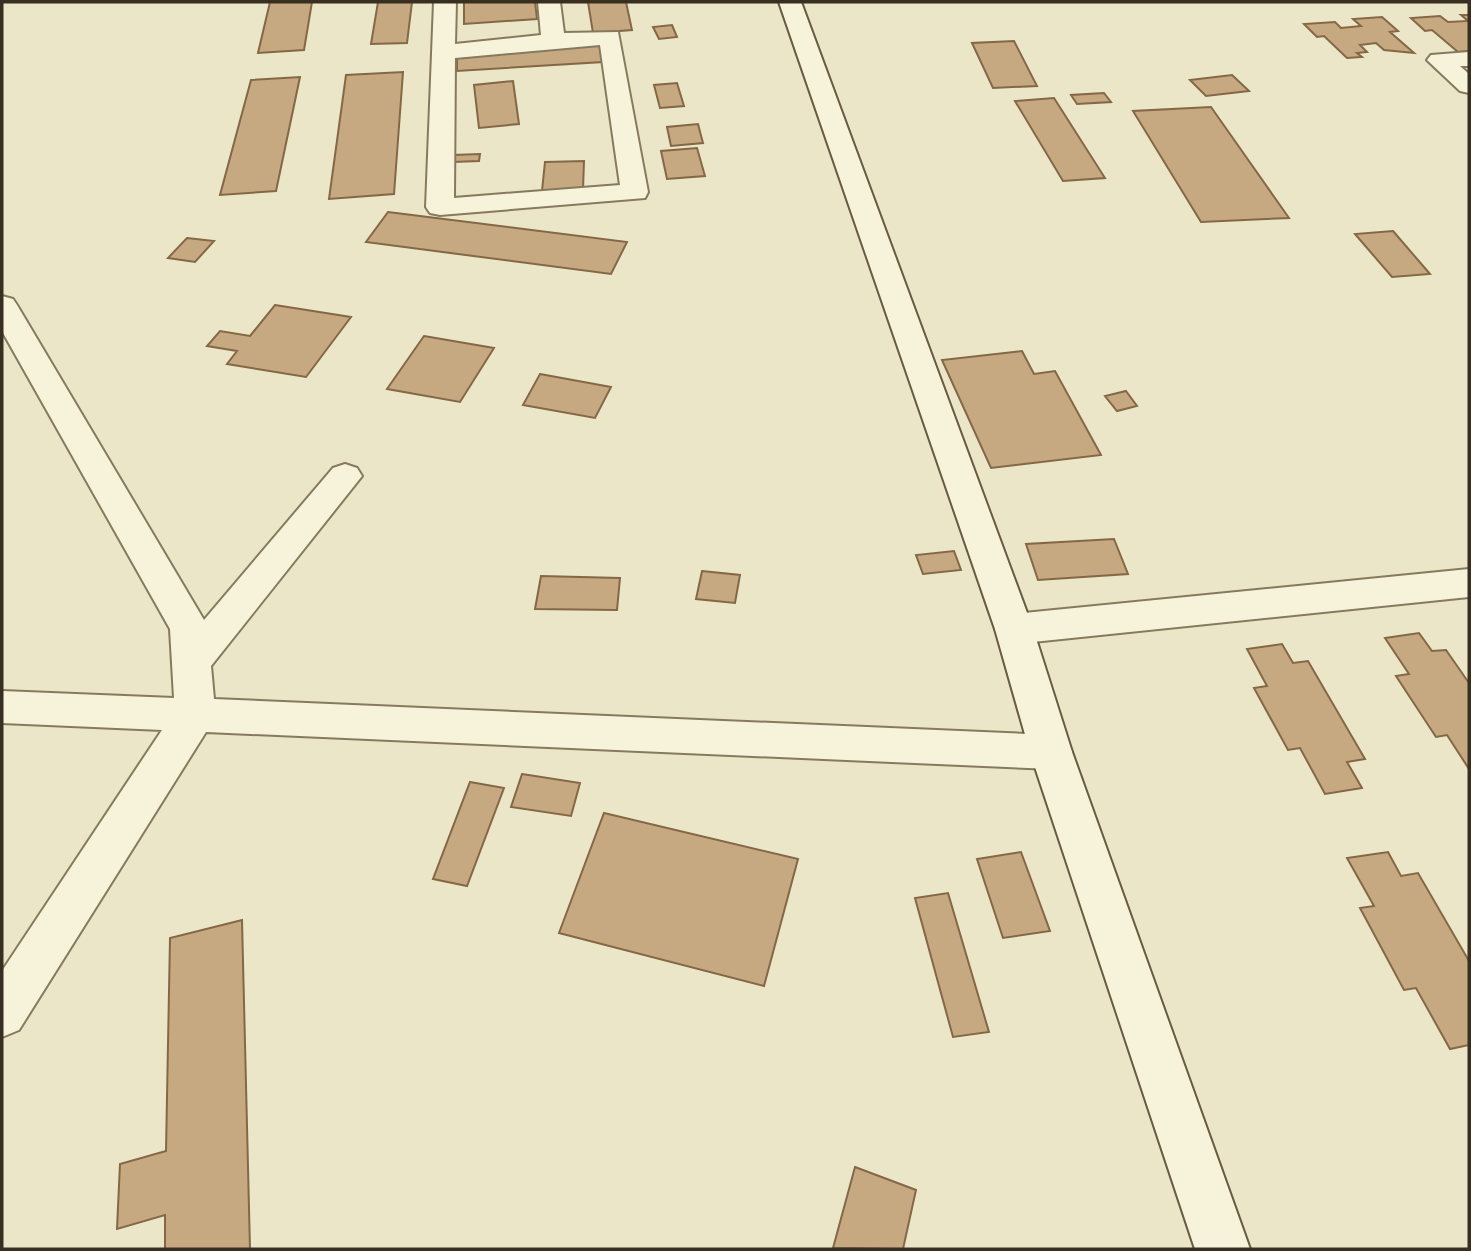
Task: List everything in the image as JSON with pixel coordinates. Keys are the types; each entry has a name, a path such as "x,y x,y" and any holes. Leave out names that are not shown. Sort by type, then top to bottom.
{"street":[{"path":"444,52 610,37 635,192 440,207 445,2"},
{"path":"549,2 553,41"},
{"path":"790,2 1014,629 1051,752 1223,1249"},
{"path":"1469,59 1440,61 1469,86"},
{"path":"2,305 189,629 195,715 2,1013"},
{"path":"191,663 345,476"},
{"path":"1014,629 1459,584 1469,616"},
{"path":"2,707 1051,752"}],"building":[{"path":"270,2 312,2 304,50 258,53"},
{"path":"378,2 412,2 407,43 371,44"},
{"path":"464,2 535,2 537,19 464,24"},
{"path":"588,2 626,2 632,30 593,33"},
{"path":"1461,15 1469,15 1469,51 1458,52 1432,30 1425,31 1411,18 1440,16 1448,22 1468,21"},
{"path":"1382,17 1398,31 1390,32 1414,53 1384,50 1376,43 1360,45 1367,52 1357,53 1362,57 1347,58 1324,36 1317,37 1304,24 1335,22 1341,28 1361,26 1353,19"},
{"path":"672,25 677,37 659,39 653,27"},
{"path":"1014,41 1037,86 993,88 972,43"},
{"path":"600,43 603,62 457,71 457,52"},
{"path":"403,72 394,194 329,199 346,75"},
{"path":"1232,75 1249,91 1206,96 1190,80"},
{"path":"300,77 276,191 220,195 251,80"},
{"path":"513,81 519,124 479,128 474,85"},
{"path":"677,83 684,106 660,108 654,85"},
{"path":"1104,93 1111,102 1077,104 1071,95"},
{"path":"1054,98 1105,178 1063,181 1015,101"},
{"path":"1211,107 1289,218 1201,222 1133,111"},
{"path":"698,124 703,143 671,146 667,127"},
{"path":"697,148 705,176 667,179 661,151"},
{"path":"480,154 479,161 453,162 453,155"},
{"path":"584,161 583,190 542,191 545,162"},
{"path":"388,212 627,242 611,274 366,242"},
{"path":"1393,231 1430,274 1392,277 1355,234"},
{"path":"187,238 214,241 195,262 168,258"},
{"path":"275,305 351,317 306,377 227,364 237,351 207,346 220,331 250,336"},
{"path":"424,336 494,348 460,402 387,389"},
{"path":"1022,351 1034,374 1055,371 1101,455 991,468 942,360"},
{"path":"540,374 611,387 595,418 523,405"},
{"path":"1126,391 1137,406 1117,411 1105,396"},
{"path":"1114,539 1128,574 1038,580 1026,544"},
{"path":"954,551 961,570 923,574 916,555"},
{"path":"702,571 740,575 735,603 696,599"},
{"path":"541,576 620,578 617,610 535,609"},
{"path":"1419,633 1432,651 1446,650 1469,683 1469,769 1447,735 1436,737 1396,676 1409,674 1385,638"},
{"path":"1282,644 1293,663 1308,661 1365,759 1347,762 1362,788 1325,794 1300,748 1288,750 1254,688 1267,686 1247,649"},
{"path":"522,774 580,783 571,816 511,807"},
{"path":"470,782 504,788 467,886 433,879"},
{"path":"604,813 798,859 764,986 559,933"},
{"path":"1021,852 1050,931 1003,938 977,859"},
{"path":"1388,852 1401,876 1418,873 1469,961 1469,1045 1450,1049 1416,988 1404,990 1360,908 1374,906 1347,858"},
{"path":"948,893 989,1032 953,1037 915,898"},
{"path":"242,920 250,1249 165,1249 165,1215 117,1229 120,1164 166,1151 170,938"},
{"path":"855,1167 916,1190 903,1249 833,1248"}]}
